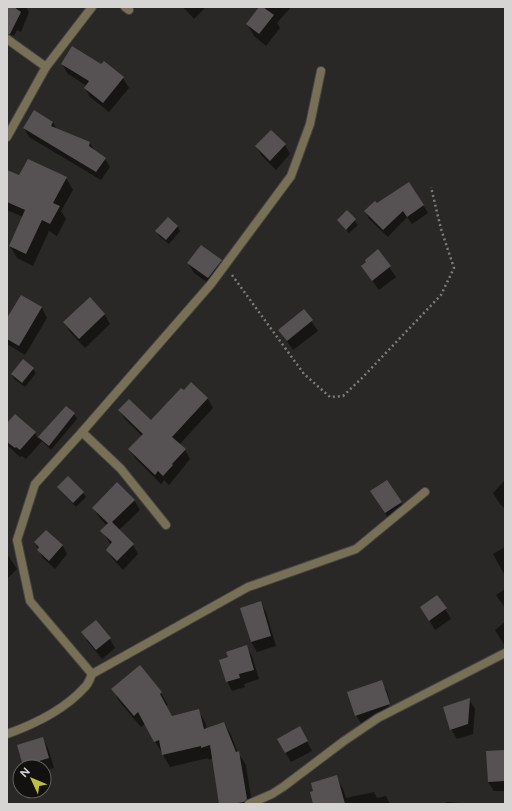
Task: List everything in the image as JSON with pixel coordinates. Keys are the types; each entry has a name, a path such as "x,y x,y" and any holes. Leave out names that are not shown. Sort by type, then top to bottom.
{"street":[{"path":"7,137 46,67 92,7"},
{"path":"7,40 46,67"},
{"path":"92,674 30,601 17,540 35,484 211,284 291,176 310,124 321,71"},
{"path":"82,432 121,469 166,526"},
{"path":"7,734 25,728 54,712 86,687 92,674 248,587 356,549 425,492"},
{"path":"249,804 282,787 378,718 505,653"}],"path":[{"path":"228,270 304,374 330,397 343,396 441,295 454,268 441,229 431,187"}],"building":[{"path":"7,7 14,7 21,12 10,34 7,34"},
{"path":"259,7 263,7 274,15 259,34 246,24"},
{"path":"72,46 101,64 104,61 124,77 103,103 84,88 89,81 61,64"},
{"path":"34,110 53,122 51,126 90,142 89,146 106,158 96,172 23,128"},
{"path":"271,130 286,144 270,161 255,146"},
{"path":"28,159 67,177 53,203 60,206 50,224 42,220 26,254 9,246 25,210 7,202 7,170 19,175"},
{"path":"409,182 424,205 407,217 403,211 383,230 364,211 375,201 377,203"},
{"path":"347,210 356,219 346,230 337,220"},
{"path":"168,217 178,226 166,240 155,231"},
{"path":"201,245 222,260 208,278 187,263"},
{"path":"378,249 391,266 372,281 361,266 366,262 365,260"},
{"path":"21,295 42,307 19,346 7,339 7,318"},
{"path":"90,297 105,314 79,339 63,322"},
{"path":"304,309 313,320 287,341 278,330"},
{"path":"23,359 34,368 22,383 11,374"},
{"path":"191,382 208,398 172,437 186,449 163,476 158,471 155,475 128,449 143,434 118,410 129,399 151,420 181,388 184,390"},
{"path":"66,406 75,413 49,446 38,437"},
{"path":"15,414 36,432 20,450 7,442 7,423"},
{"path":"68,476 84,492 73,503 57,487"},
{"path":"387,480 402,502 385,513 370,491"},
{"path":"117,482 135,500 112,522 134,544 117,561 106,550 112,542 100,531 108,523 92,508"},
{"path":"46,530 63,545 49,561 37,550 39,547 34,542"},
{"path":"437,595 447,608 429,621 420,607"},
{"path":"261,601 271,636 251,642 240,608"},
{"path":"96,620 111,638 96,650 81,632"},
{"path":"247,645 254,670 239,674 240,678 226,682 219,660 228,657 226,652"},
{"path":"140,665 162,692 160,694 172,716 199,709 204,729 224,722 236,752 239,751 247,799 244,802 219,804 210,745 162,755 159,740 154,742 138,712 134,716 111,689"},
{"path":"382,680 390,704 355,716 347,692"},
{"path":"470,698 468,724 450,730 443,707"},
{"path":"300,726 308,741 285,753 277,739"},
{"path":"43,737 49,758 21,759 17,745"},
{"path":"504,750 505,781 488,782 486,751"},
{"path":"337,775 345,804 313,804 310,792 313,791 311,783"}]}
